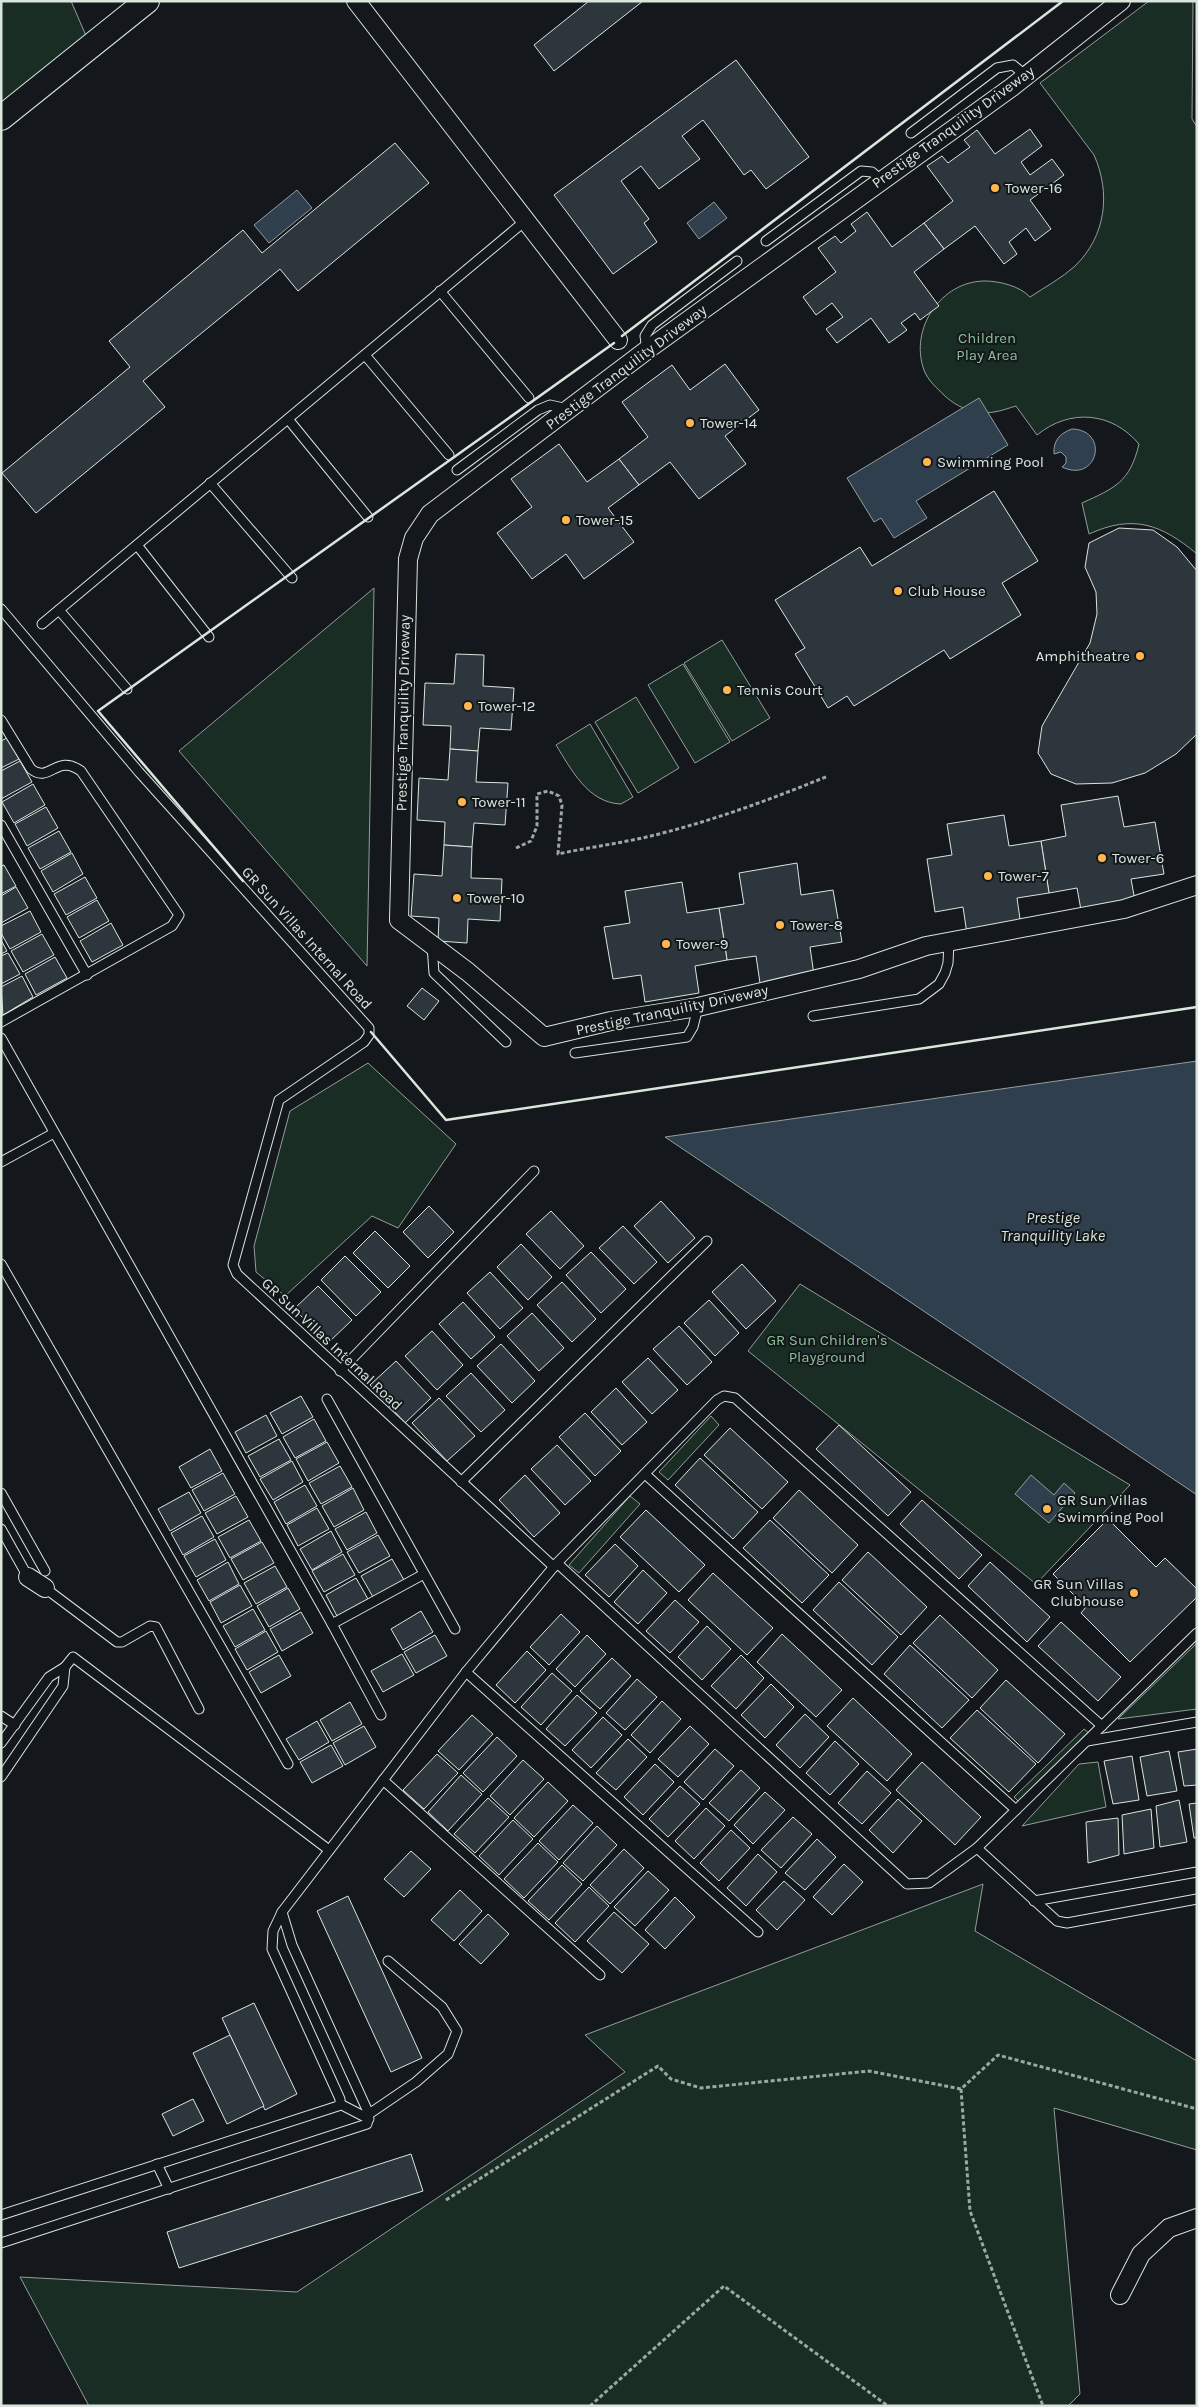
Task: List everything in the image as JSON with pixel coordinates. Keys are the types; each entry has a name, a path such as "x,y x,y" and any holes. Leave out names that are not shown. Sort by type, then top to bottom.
{"main road":[{"path":"1,118 148,1"}],"street":[{"path":"356,1 618,340"},
{"name":"Prestige Tranquility Driveway","path":"1121,1 1025,74 1012,87 647,350 430,514 414,538 408,559 399,920 468,972 544,1037 611,1021 698,1007 859,969 926,946 1124,909 1197,885"},
{"path":"1120,2295 1141,2254 1169,2228 1197,2218"}],"lane":[{"path":"912,133 997,68 1013,66 1025,74"},
{"path":"766,241 861,171 872,172 881,180"},
{"path":"42,624 525,221"},
{"path":"647,350 645,336 652,325 737,261"},
{"path":"440,292 529,398"},
{"path":"365,354 449,455"},
{"path":"457,470 538,410 550,405 568,410"},
{"path":"288,419 368,517"},
{"path":"210,483 292,578"},
{"path":"137,545 209,637"},
{"name":"GR Sun Villas Internal Road","path":"1,609 139,772 369,1028 369,1035 364,1042 279,1100 233,1265 237,1274 461,1482 556,1565 907,1884 929,1883 977,1848 1197,1633"},
{"path":"59,610 127,689"},
{"path":"1,720 31,769 36,773 46,773 61,764 74,766 81,771 179,915 172,926 1,1022"},
{"path":"1,825 86,975"},
{"path":"813,1016 919,999 934,988 945,973 948,963 949,942"},
{"path":"432,946 434,973 506,1042"},
{"path":"574,1053 687,1037 693,1027 698,1007"},
{"path":"1,1038 332,1624 380,1715"},
{"path":"1,1162 54,1133"},
{"path":"340,1371 534,1171"},
{"path":"461,1482 707,1241"},
{"path":"1,1264 288,1764"},
{"path":"340,2104 340,2099 272,1949 274,1931 282,1912 466,1672 556,1565 717,1400 724,1396 735,1398 1102,1726"},
{"path":"327,1399 455,1629"},
{"path":"645,1474 1016,1810"},
{"path":"1,1493 39,1578"},
{"path":"1,1529 39,1578 118,1642 122,1642 150,1626 156,1627 199,1709"},
{"path":"332,1624 424,1574"},
{"path":"1,1743 49,1677 66,1667 73,1657 329,1850"},
{"path":"1,1777 63,1686 66,1667"},
{"path":"466,1672 758,1932"},
{"path":"1,1716 15,1724"},
{"path":"1087,1741 1197,1722"},
{"path":"383,1780 600,1975"},
{"path":"977,1848 1057,1921 1067,1923 1197,1899"},
{"path":"1034,1901 1197,1872"},
{"path":"1,2243 367,2124 369,2116 292,1945 282,1912"},
{"path":"369,2116 416,2082 448,2054 457,2031 442,2007 388,1961"},
{"path":"340,2104 369,2116"},
{"path":"1,2215 340,2104"},
{"path":"157,2164 169,2189"}],"path":[{"path":"516,848 531,841 537,826 537,794 548,791 559,796 562,805 558,854 654,835 700,822 786,793 828,776"},
{"path":"961,2089 998,2055 1197,2110"},
{"path":"446,2200 658,2066 671,2079 701,2088 869,2071 961,2089"},
{"path":"961,2089 970,2211 1043,2406"},
{"path":"590,2406 724,2286 888,2406"}],"green space":[{"path":"1,1 71,1 87,38 1,103"},
{"name":"Children Play Area","path":"1149,1 1193,1 1192,119 1197,127 1197,554 1171,535 1146,525 1119,524 1089,534 1082,503 1112,488 1126,475 1131,467 1139,444 1128,433 1116,425 1090,417 1063,421 1050,426 1037,435 1016,406 987,413 968,410 950,400 933,384 924,370 921,354 921,339 925,324 932,310 942,298 955,289 969,283 991,281 1015,287 1030,297 1070,270 1085,254 1099,228 1104,199 1103,184 1094,155 1040,83"},
{"path":"374,588 367,966 179,751"},
{"name":"Tennis Court","path":"722,640 770,718 732,741 684,663"},
{"path":"683,664 730,742 695,763 648,685"},
{"path":"636,697 679,768 638,793 595,722"},
{"path":"590,724 633,797 621,804 599,798 590,791 574,774 556,745"},
{"path":"368,1063 456,1144 398,1228 372,1216 285,1296 256,1272 254,1246 290,1111"},
{"name":"GR Sun Children's Playground","path":"800,1284 1130,1485 1036,1584 748,1351"},
{"path":"711,1416 719,1425 668,1480 659,1472"},
{"path":"630,1496 640,1504 579,1573 569,1565"},
{"path":"1197,1643 1197,1709 1118,1719"},
{"path":"1084,1729 1090,1734 1020,1803 1014,1797"},
{"path":"1098,1762 1106,1807 1022,1826 1079,1764"},
{"path":"983,1884 975,1931 1197,2061 1197,2150 1054,2108 1080,2394 1068,2406 89,2406 20,2277 297,2292 625,2072 585,2035"}],"water":[{"path":"297,190 312,208 269,243 254,225"},
{"path":"714,202 727,218 699,239 687,223"},
{"name":"Swimming Pool","path":"979,398 1008,445 916,501 927,518 894,538 881,518 874,522 847,478"},
{"path":"1072,429 1084,432 1092,438 1095,446 1095,455 1091,463 1084,468 1074,470 1062,467 1066,463 1066,457 1061,452 1054,454 1058,438"},
{"name":"Prestige Tranquility Lake","path":"1197,1061 1197,1495 665,1137"},
{"name":"GR Sun Villas Swimming Pool","path":"1031,1475 1054,1495 1064,1483 1075,1493 1049,1523 1015,1494"}],"building":[{"path":"589,1 643,1 554,71 534,45"},
{"path":"736,60 809,157 766,189 751,170 744,175 703,120 682,136 700,159 659,189 641,166 621,181 649,219 644,223 657,242 613,274 554,195"},
{"name":"Tower-16","path":"1030,129 1042,146 1021,162 1030,175 1052,159 1064,175 1030,200 1051,229 1035,241 1026,228 1009,242 1017,254 1004,264 975,226 944,249 924,223 953,201 927,166 942,156 948,163 970,147 964,140 977,130 995,154"},
{"path":"395,143 429,183 298,291 280,269 143,381 165,407 36,513 2,473 130,367 109,341 243,230 262,253"},
{"path":"867,212 892,247 924,223 944,249 914,272 939,306 920,320 915,313 901,323 907,330 889,343 871,318 837,343 826,329 843,317 832,303 816,315 803,297 836,272 818,248 835,236 841,243 856,231 851,224"},
{"name":"Tower-14","path":"725,364 759,410 725,436 746,464 699,499 670,462 639,485 619,459 648,437 622,402 672,365 690,390"},
{"name":"Tower-15","path":"559,444 587,482 619,459 639,485 608,508 634,542 584,579 566,554 532,579 497,533 532,507 511,479"},
{"name":"Club House","path":"994,491 1038,561 1002,583 1021,615 950,659 944,650 854,706 847,696 828,708 795,654 805,648 775,600 860,547 872,566"},
{"name":"Amphitheatre","path":"1119,528 1153,530 1177,547 1197,571 1197,734 1176,754 1145,773 1112,783 1076,784 1051,774 1038,753 1042,726 1090,643 1097,614 1096,592 1085,567 1089,543"},
{"name":"Tower-12","path":"456,654 484,655 483,686 514,688 511,730 480,728 478,751 450,749 451,726 423,725 425,683 454,684"},
{"path":"7,738 19,759 1,768 1,741"},
{"name":"Tower-11","path":"450,749 478,751 476,782 508,783 505,825 474,823 472,847 444,845 445,822 417,820 419,778 448,780"},
{"path":"20,761 32,782 1,799 1,771"},
{"path":"33,784 45,805 14,823 2,802"},
{"name":"Tower-6","path":"1118,796 1124,827 1155,822 1164,874 1131,879 1135,901 1081,910 1077,888 1049,893 1041,841 1066,836 1061,805"},
{"path":"46,807 58,828 27,846 15,824"},
{"name":"Tower-7","path":"1004,815 1009,846 1041,841 1049,893 1017,898 1021,926 967,934 963,907 935,912 927,859 952,855 947,824"},
{"path":"59,831 71,852 40,869 28,848"},
{"name":"Tower-10","path":"444,845 472,847 471,878 502,879 500,921 468,919 467,943 438,941 439,918 411,916 414,874 442,876"},
{"path":"72,853 83,874 53,892 41,871"},
{"name":"Tower-8","path":"797,863 801,895 833,890 842,942 810,947 814,975 760,983 756,956 727,960 719,908 744,904 739,873"},
{"path":"4,865 16,886 1,894 1,866"},
{"path":"85,877 97,898 66,915 54,894"},
{"name":"Tower-9","path":"682,882 687,913 719,908 727,960 695,966 699,993 645,1002 641,975 613,979 604,927 630,923 625,891"},
{"path":"16,887 28,908 1,923 1,896"},
{"path":"97,900 109,921 79,938 67,917"},
{"path":"30,911 41,932 10,949 1,933 1,926"},
{"path":"111,923 123,945 92,962 80,941"},
{"path":"42,934 54,955 23,972 11,951"},
{"path":"1,940 7,951 1,954"},
{"path":"8,953 20,974 1,984 1,956"},
{"path":"55,957 67,978 36,995 25,974"},
{"path":"22,976 33,997 3,1015 1,987"},
{"path":"422,988 439,1001 424,1020 407,1006"},
{"path":"661,1201 695,1238 668,1263 634,1226"},
{"path":"429,1206 454,1232 428,1258 403,1232"},
{"path":"551,1211 584,1246 560,1269 526,1234"},
{"path":"623,1226 657,1262 634,1284 599,1248"},
{"path":"375,1231 410,1266 388,1288 353,1253"},
{"path":"521,1244 552,1277 528,1300 497,1267"},
{"path":"591,1252 626,1289 601,1313 566,1275"},
{"path":"345,1256 381,1292 356,1316 321,1280"},
{"path":"742,1264 776,1301 746,1329 712,1292"},
{"path":"490,1272 523,1308 500,1329 467,1293"},
{"path":"562,1282 596,1319 572,1342 537,1305"},
{"path":"318,1286 352,1320 328,1343 294,1309"},
{"path":"709,1300 739,1333 715,1356 684,1323"},
{"path":"463,1302 495,1337 471,1359 439,1324"},
{"path":"532,1313 564,1348 539,1371 507,1336"},
{"path":"679,1326 712,1362 687,1385 653,1349"},
{"path":"432,1331 463,1365 437,1390 405,1356"},
{"path":"501,1344 535,1381 512,1403 477,1366"},
{"path":"648,1358 678,1390 652,1414 622,1382"},
{"path":"396,1361 431,1398 405,1423 370,1385"},
{"path":"471,1373 505,1410 481,1432 446,1396"},
{"path":"616,1388 647,1422 622,1445 591,1412"},
{"path":"301,1396 313,1417 282,1434 270,1413"},
{"path":"439,1398 475,1436 447,1461 412,1423"},
{"path":"585,1413 621,1451 595,1476 559,1437"},
{"path":"266,1415 277,1436 246,1453 235,1432"},
{"path":"314,1419 326,1441 295,1458 283,1437"},
{"path":"839,1425 911,1492 888,1516 816,1449"},
{"path":"730,1428 788,1482 762,1509 704,1455"},
{"path":"279,1439 291,1460 260,1477 248,1456"},
{"path":"327,1442 339,1463 308,1481 296,1459"},
{"path":"557,1445 591,1481 565,1505 531,1469"},
{"path":"210,1449 222,1471 191,1488 179,1467"},
{"path":"700,1458 758,1512 733,1539 675,1485"},
{"path":"292,1461 303,1482 273,1500 260,1479"},
{"path":"340,1466 352,1487 321,1504 309,1483"},
{"path":"223,1473 235,1494 204,1511 192,1490"},
{"path":"525,1475 560,1513 534,1537 499,1500"},
{"path":"305,1485 317,1506 286,1524 274,1502"},
{"path":"353,1488 364,1510 334,1527 322,1506"},
{"path":"799,1490 858,1545 832,1573 773,1518"},
{"path":"189,1492 201,1513 170,1531 158,1509"},
{"path":"236,1496 248,1517 217,1534 205,1513"},
{"path":"922,1500 982,1555 959,1579 900,1524"},
{"path":"317,1508 329,1529 298,1546 287,1525"},
{"path":"646,1510 705,1565 679,1592 620,1537"},
{"path":"366,1512 377,1533 347,1550 335,1529"},
{"path":"202,1516 214,1537 183,1555 171,1533"},
{"name":"GR Sun Villas Clubhouse","path":"1108,1519 1156,1567 1165,1558 1197,1589 1197,1597 1130,1662 1081,1613 1086,1607 1053,1574"},
{"path":"249,1520 261,1541 230,1558 218,1537"},
{"path":"770,1520 829,1575 802,1603 743,1548"},
{"path":"331,1531 342,1552 312,1570 300,1549"},
{"path":"378,1535 390,1556 359,1573 347,1552"},
{"path":"215,1539 226,1560 196,1577 184,1556"},
{"path":"262,1542 274,1563 243,1580 231,1559"},
{"path":"615,1544 638,1566 609,1597 585,1575"},
{"path":"868,1552 927,1607 901,1635 842,1580"},
{"path":"343,1554 355,1575 324,1592 312,1571"},
{"path":"392,1559 404,1580 373,1597 361,1576"},
{"path":"228,1562 239,1584 209,1601 197,1580"},
{"path":"990,1562 1050,1617 1027,1642 968,1586"},
{"path":"275,1566 287,1587 256,1604 244,1583"},
{"path":"643,1570 667,1593 638,1624 614,1602"},
{"path":"713,1573 773,1628 747,1655 688,1600"},
{"path":"356,1578 368,1599 337,1616 326,1595"},
{"path":"839,1582 898,1637 872,1665 813,1610"},
{"path":"240,1585 252,1606 221,1623 210,1602"},
{"path":"288,1588 300,1609 269,1627 257,1606"},
{"path":"675,1600 699,1622 670,1653 646,1631"},
{"path":"253,1609 265,1630 235,1647 223,1626"},
{"path":"421,1611 433,1632 403,1650 391,1629"},
{"path":"301,1612 313,1633 282,1651 270,1629"},
{"path":"561,1614 580,1632 549,1665 530,1647"},
{"path":"940,1615 998,1670 972,1698 913,1643"},
{"path":"1061,1622 1121,1677 1098,1701 1038,1646"},
{"path":"707,1626 731,1649 702,1680 678,1657"},
{"path":"266,1631 278,1652 247,1670 235,1649"},
{"path":"782,1634 842,1690 816,1717 757,1662"},
{"path":"435,1635 447,1656 416,1673 404,1652"},
{"path":"587,1635 606,1654 575,1687 556,1669"},
{"path":"910,1645 969,1700 942,1728 884,1674"},
{"path":"527,1651 546,1670 515,1703 496,1685"},
{"path":"402,1654 414,1675 383,1692 371,1671"},
{"path":"279,1655 291,1676 261,1693 249,1672"},
{"path":"741,1655 764,1678 736,1709 711,1686"},
{"path":"612,1658 631,1676 600,1709 580,1691"},
{"path":"552,1673 572,1691 541,1725 521,1707"},
{"path":"637,1679 657,1697 625,1730 606,1713"},
{"path":"1006,1680 1065,1734 1038,1763 980,1708"},
{"path":"771,1684 794,1707 765,1738 741,1715"},
{"path":"577,1695 597,1713 565,1746 546,1729"},
{"path":"853,1698 912,1754 887,1781 827,1726"},
{"path":"662,1701 681,1719 650,1753 631,1735"},
{"path":"350,1702 362,1724 332,1741 320,1720"},
{"path":"977,1710 1036,1764 1009,1792 950,1738"},
{"path":"805,1714 829,1737 800,1768 776,1745"},
{"path":"472,1715 493,1734 459,1770 438,1751"},
{"path":"603,1717 622,1735 591,1768 572,1750"},
{"path":"317,1721 329,1742 299,1760 286,1739"},
{"path":"364,1726 376,1747 345,1765 333,1743"},
{"path":"690,1726 709,1744 678,1777 658,1759"},
{"path":"497,1737 517,1756 483,1792 463,1773"},
{"path":"628,1739 647,1757 616,1790 596,1773"},
{"path":"835,1741 859,1764 830,1795 806,1773"},
{"path":"331,1745 343,1766 312,1783 300,1762"},
{"path":"715,1749 734,1766 703,1800 684,1782"},
{"path":"1197,1749 1197,1785 1184,1786 1178,1752"},
{"path":"1169,1751 1177,1791 1147,1796 1140,1757"},
{"path":"437,1754 458,1773 424,1809 403,1790"},
{"path":"1132,1756 1139,1800 1113,1804 1104,1761"},
{"path":"523,1760 544,1779 510,1815 490,1796"},
{"path":"922,1762 981,1817 955,1845 896,1790"},
{"path":"655,1764 674,1782 643,1815 624,1797"},
{"path":"741,1770 760,1788 729,1821 709,1803"},
{"path":"867,1771 891,1793 862,1824 838,1803"},
{"path":"461,1775 482,1794 448,1831 428,1812"},
{"path":"548,1782 568,1801 534,1837 514,1818"},
{"path":"680,1786 700,1804 668,1837 649,1819"},
{"path":"765,1792 785,1810 753,1844 734,1825"},
{"path":"488,1798 509,1817 475,1853 454,1834"},
{"path":"898,1799 922,1821 893,1853 869,1830"},
{"path":"1179,1800 1187,1842 1160,1847 1156,1806"},
{"path":"1197,1803 1197,1838 1194,1838 1189,1804"},
{"path":"573,1805 593,1823 559,1860 539,1841"},
{"path":"706,1808 725,1826 694,1859 675,1841"},
{"path":"1151,1809 1154,1848 1124,1854 1122,1815"},
{"path":"793,1817 812,1834 781,1868 761,1850"},
{"path":"1118,1818 1119,1855 1088,1863 1086,1822"},
{"path":"513,1820 533,1839 499,1875 479,1856"},
{"path":"597,1826 617,1845 583,1881 563,1863"},
{"path":"731,1830 750,1848 719,1881 700,1863"},
{"path":"817,1839 836,1857 805,1890 785,1873"},
{"path":"538,1843 558,1862 524,1898 504,1879"},
{"path":"624,1849 644,1868 610,1904 590,1885"},
{"path":"411,1851 431,1869 404,1897 384,1879"},
{"path":"758,1854 777,1872 746,1906 727,1888"},
{"path":"844,1864 863,1882 832,1915 813,1897"},
{"path":"562,1865 582,1884 549,1920 528,1901"},
{"path":"648,1871 669,1890 635,1926 614,1907"},
{"path":"784,1881 805,1900 777,1930 756,1910"},
{"path":"589,1887 609,1906 575,1942 555,1923"},
{"path":"460,1890 482,1911 454,1941 431,1920"},
{"path":"348,1896 422,2058 391,2072 317,1911"},
{"path":"675,1897 695,1917 665,1949 645,1930"},
{"path":"614,1912 649,1944 622,1973 587,1941"},
{"path":"488,1914 509,1934 481,1964 459,1944"},
{"path":"254,2003 297,2094 265,2110 222,2018"},
{"path":"230,2035 264,2106 227,2124 193,2053"},
{"path":"193,2099 204,2121 173,2136 162,2114"},
{"path":"411,2154 423,2191 179,2268 167,2232"}],"wall":[{"path":"622,336 1063,1"},
{"path":"243,881 98,711 614,343"},
{"path":"371,1032 446,1120 1197,1007"}],"place":[{"name":"Tower-16","path":"995,188"},
{"name":"Tower-14","path":"690,423"},
{"name":"Swimming Pool","path":"927,462"},
{"name":"Tower-15","path":"566,520"},
{"name":"Club House","path":"898,591"},
{"name":"Amphitheatre","path":"1140,656"},
{"name":"Tennis Court","path":"727,690"},
{"name":"Tower-12","path":"468,706"},
{"name":"Tower-11","path":"462,802"},
{"name":"Tower-6","path":"1102,858"},
{"name":"Tower-7","path":"988,876"},
{"name":"Tower-10","path":"457,898"},
{"name":"Tower-8","path":"780,925"},
{"name":"Tower-9","path":"666,944"},
{"name":"GR Sun Villas Swimming Pool","path":"1047,1509"},
{"name":"GR Sun Villas Clubhouse","path":"1134,1593"}]}
